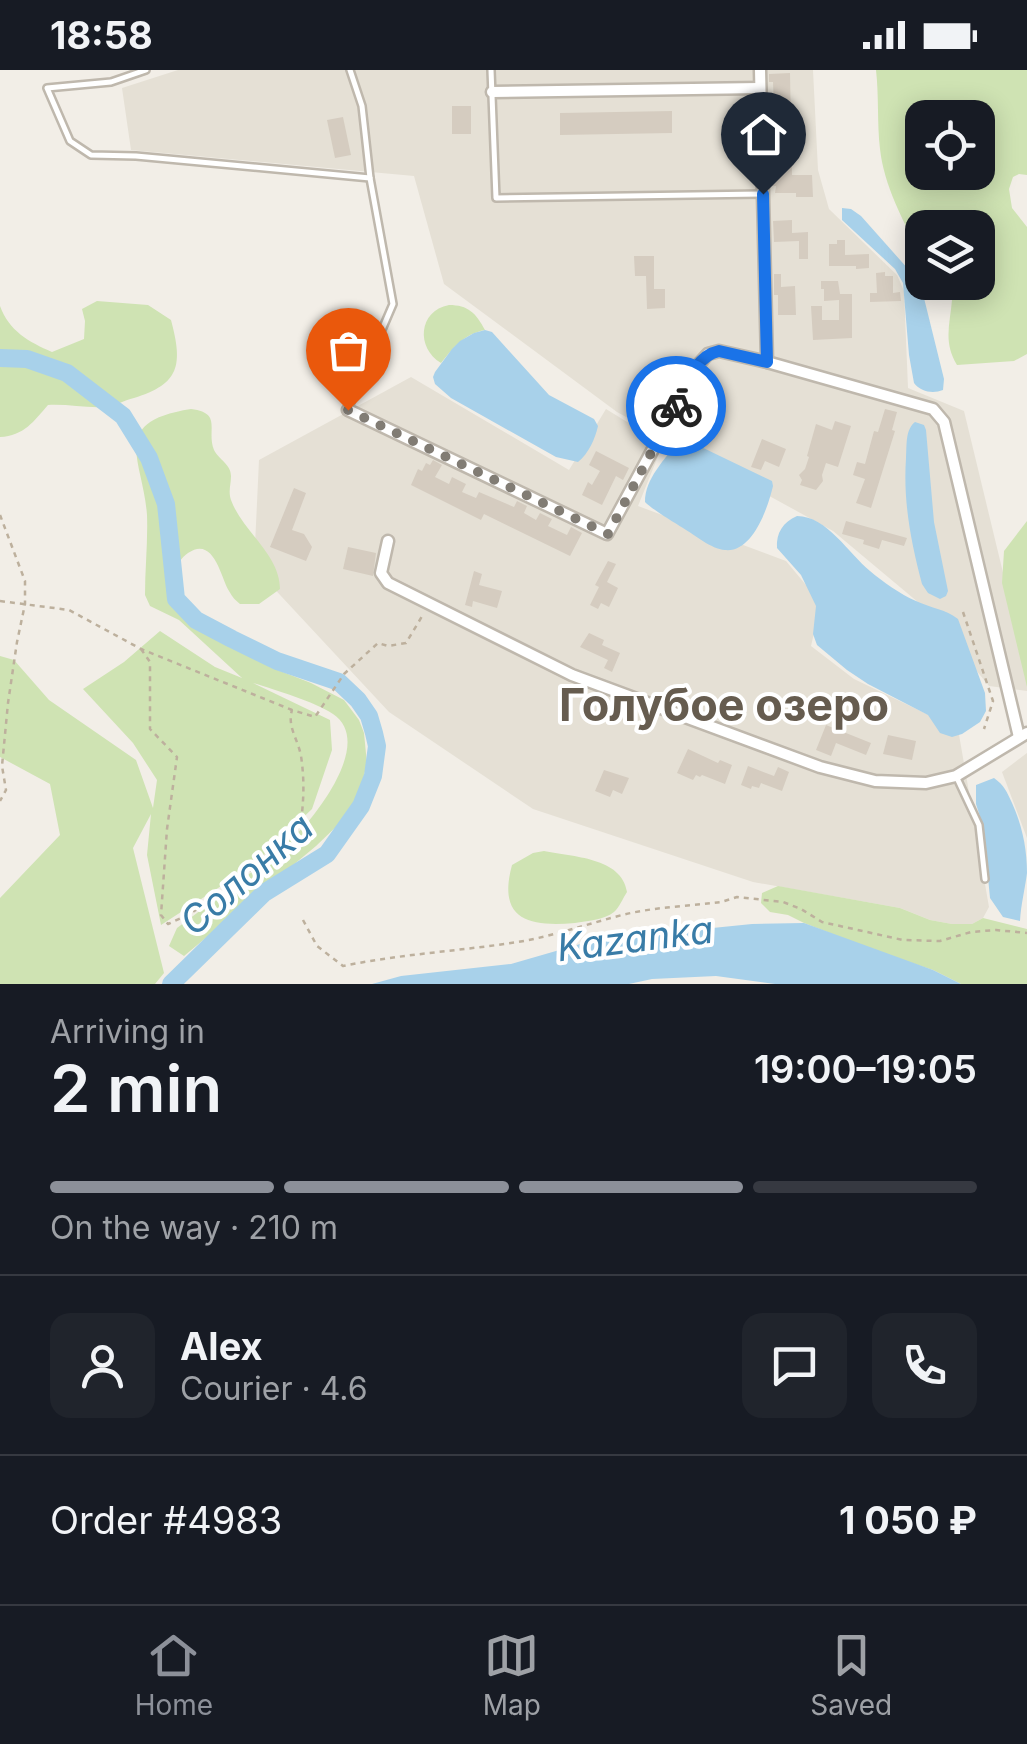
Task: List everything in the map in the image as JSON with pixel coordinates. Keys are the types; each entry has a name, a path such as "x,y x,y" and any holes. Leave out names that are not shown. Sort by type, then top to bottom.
{"street":[{"path":"760,70 767,362"},
{"path":"492,92 760,88"},
{"path":"348,410 608,534 703,358 711,352 767,362 928,406 942,417 1023,735 956,776 926,783 874,781 820,767 572,674 388,583 381,573 388,541"}],"lane":[{"path":"146,70 111,82 46,88 70,141 91,155 370,178"},
{"path":"348,410 393,304 370,178 362,106 350,70"},
{"path":"491,70 496,198 763,194"},
{"path":"956,776 979,825 985,878"}],"path":[{"path":"0,515 25,581 26,604 8,702 2,766 6,790 0,801"},
{"path":"0,601 69,610 142,648 315,717 344,674 378,644 406,642 430,603"},
{"path":"963,612 993,701 984,729"},
{"path":"142,648 150,662 150,729 176,757 160,915 168,924 190,914 256,868 302,813 303,770 289,722 292,710"},
{"path":"302,920 317,946 343,966 392,956 522,941 624,915 736,897 783,902 822,922 903,940 940,941 996,930 1027,933"}],"shaded area":[{"path":"178,70 813,70 818,170 829,209 897,275 904,291 908,388 964,411 1027,672 1027,691 989,686 925,608 833,531 617,412 444,284 414,176 131,150 122,88"},
{"path":"411,377 569,470 606,409 663,444 638,506 786,561 821,603 811,646 854,679 958,729 989,907 983,918 972,924 952,924 900,908 753,882 533,809 389,712 254,567 259,460"},
{"path":"1027,753 1027,838 1002,772"}],"green space":[{"path":"876,70 1027,70 1027,175 1013,177 1009,189 1012,208 1027,227 1027,354 1014,361 957,365 948,333 952,300 995,300 995,210 905,210 905,224 886,176 879,139"},
{"path":"97,301 148,305 171,320 177,361 169,379 149,392 108,407 48,405 22,431 0,437 0,306 21,335 52,352 84,339 82,309"},
{"path":"449,305 471,311 485,330 465,338 441,363 427,348 424,331 431,314"},
{"path":"191,409 210,418 214,450 230,472 231,500 274,565 280,589 259,604 240,604 230,593 215,560 197,549 171,572 173,590 188,611 232,645 344,700 364,733 367,764 359,794 341,822 316,846 184,956 169,946 177,928 281,850 305,826 342,769 347,738 343,725 333,714 253,683 330,720 332,750 312,809 252,866 161,925 147,855 151,814 133,848 164,973 155,984 0,984 0,898 60,835 50,784 0,757 0,656 14,660 49,700 136,760 153,808 157,780 133,743 83,689 124,662 160,631 215,667 242,678 179,620 150,606 145,595 147,515 136,446 149,423"},
{"path":"1027,521 1027,687 1002,583 1004,551"},
{"path":"544,851 581,857 616,872 627,892 616,910 575,923 544,923 521,916 509,898 512,865"},
{"path":"778,886 900,908 952,924 972,924 983,918 1027,929 1027,984 961,984 788,915 770,912 761,903 762,893"}],"water":[{"path":"842,208 861,216 905,266 905,300 924,300 944,379 943,390 927,391 914,383 903,283 895,269 842,220"},
{"path":"485,330 492,332 549,395 594,419 598,426 595,436 578,462 556,457 451,398 435,384 435,372 452,349"},
{"path":"915,422 926,430 934,522 948,591 940,599 928,593 922,584 909,522 907,443"},
{"path":"678,441 772,481 771,495 758,527 735,549 709,544 645,502 648,485 657,470"},
{"path":"797,516 828,529 870,571 898,591 958,619 985,693 986,711 980,722 952,737 940,733 928,715 868,684 817,645 813,634 816,606 801,575 777,548 781,529"},
{"path":"994,778 1010,799 1025,846 1027,873 1020,921 1003,917 990,898 976,785"},
{"name":"Kazanka","path":"804,923 961,984 775,984 716,976 629,984 372,984 401,976 511,964 594,940 752,924"}],"building":[{"path":"790,73 792,175 812,175 813,197 775,193 776,186 772,186 770,142 774,142 774,115 770,115 770,107 774,107 769,74"},
{"path":"452,106 471,106 471,134 452,134"},
{"path":"672,111 672,133 560,135 560,113"},
{"path":"343,117 351,155 335,158 327,120"},
{"path":"792,220 792,233 808,232 808,259 799,259 799,241 774,242 773,221"},
{"path":"837,240 845,240 845,255 869,254 869,268 829,266 829,244 837,244"},
{"path":"634,256 654,256 654,289 665,289 665,308 647,309 646,276 635,276"},
{"path":"885,272 885,276 893,276 893,293 900,292 901,301 870,302 870,293 877,293 876,273"},
{"path":"774,274 781,274 781,287 795,286 796,315 778,315"},
{"path":"821,281 838,281 840,294 852,294 852,338 813,340 811,306 822,306 822,320 839,320 839,300 824,301"},
{"path":"885,409 897,412 892,430 895,431 871,508 856,503 865,479 853,475 857,462 865,464"},
{"path":"835,421 851,426 838,467 826,463 823,481 816,490 800,485 799,475 809,457 816,424 832,430"},
{"path":"762,439 786,449 779,467 765,461 761,470 751,467"},
{"path":"596,451 629,468 623,480 616,476 602,505 582,495 600,471 589,465"},
{"path":"433,460 442,465 435,477 449,484 452,477 466,484 462,492 476,498 479,492 514,507 517,501 527,506 524,513 536,520 540,513 552,519 548,526 567,535 571,527 582,533 570,556 484,514 481,520 411,485 418,469 422,471"},
{"path":"294,488 306,493 292,530 304,534 312,547 306,561 270,547"},
{"path":"846,521 907,538 904,546 882,540 879,549 842,534"},
{"path":"348,547 376,553 373,576 343,569"},
{"path":"608,561 616,564 607,582 618,588 609,607 601,603 598,609 590,605"},
{"path":"474,571 482,574 479,585 502,591 497,608 473,601 472,607 465,605"},
{"path":"589,633 604,640 602,645 620,653 612,672 604,668 608,660 580,647"},
{"path":"826,725 871,743 866,755 836,743 831,756 816,750"},
{"path":"888,735 916,741 912,760 883,754"},
{"path":"688,749 732,765 725,784 702,775 693,780 677,773"},
{"path":"748,766 774,776 778,767 789,772 782,791 761,783 759,788 751,789 741,785"},
{"path":"604,770 629,778 622,794 613,790 610,797 595,791"}],"waterway":[{"name":"Солонка","path":"0,358 27,359 67,373 123,416 149,458 166,504 176,599 196,620 277,661 339,682 369,716 374,733 377,746 373,776 361,806 327,854 264,893 171,984"}],"way so far":[{"path":"348,410 608,534 676,406"}],"district":[{"name":"Голубое озеро","path":"724,704"}],"route":[{"path":"676,406 698,364 711,352 767,362 763,194"}]}
